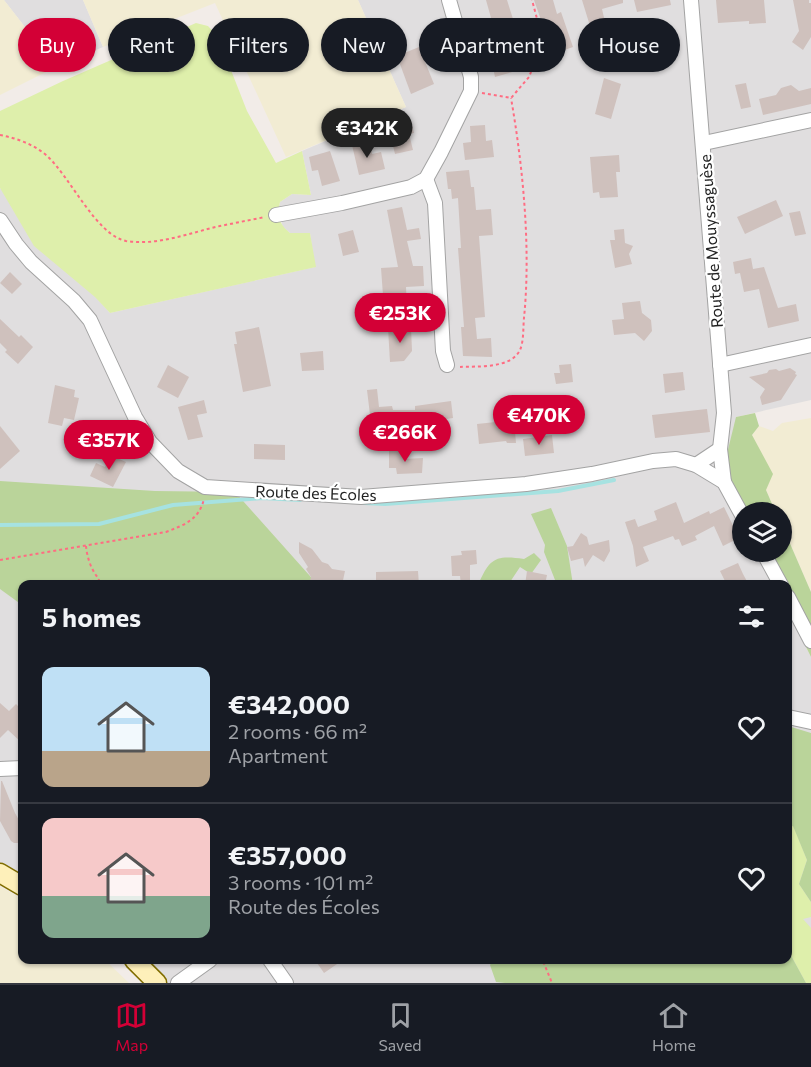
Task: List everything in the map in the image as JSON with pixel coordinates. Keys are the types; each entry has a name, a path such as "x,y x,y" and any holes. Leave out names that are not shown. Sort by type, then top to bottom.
{"street":[{"path":"276,215 411,187 426,179 471,91 471,77 449,0"},
{"name":"Route de Mouyssaguèse","path":"692,0 724,413 720,449 724,482"},
{"path":"704,143 811,120"},
{"path":"426,179 435,203 442,351 447,365"},
{"name":"Route des Écoles","path":"0,220 31,262 74,301 90,320 135,417 150,442 178,471 205,487 361,497 526,484 676,459 696,465 724,482"},
{"path":"720,365 811,345"},
{"path":"696,465 720,449"},
{"path":"724,482 735,502"},
{"path":"768,562 778,580"},
{"path":"792,605 811,641"},
{"path":"792,718 811,722"},
{"path":"0,769 18,768"},
{"path":"0,873 18,884"},
{"path":"125,964 142,983"},
{"path":"138,964 157,983"},
{"path":"178,983 204,964"},
{"path":"273,964 286,983"}],"path":[{"path":"511,98 529,77 543,41 532,0"},
{"path":"471,91 511,98"},
{"path":"447,365 461,367 502,363 520,351 525,300 526,243 516,125 511,98"},
{"path":"0,135 15,138 46,155 100,224 111,236 123,240 162,241 276,215"},
{"path":"0,560 166,532 188,523 196,517 202,506"},
{"path":"86,546 86,553 99,580"},
{"path":"544,964 552,983"}],"shaded area":[{"path":"0,0 4,0 18,18 18,72 46,72 0,95"},
{"path":"4,0 83,0 91,18 18,18"},
{"path":"83,0 358,0 366,18 321,18 321,72 390,72 406,107 286,157 247,72 309,72 309,18 222,18 215,3 177,18 108,18 108,45 103,47 96,31 96,18 91,18"},
{"path":"358,0 811,0 811,400 736,417 741,502 732,502 732,562 763,562 772,580 18,580 18,874 2,864 0,865 0,188 110,313 315,267 310,233 290,233 283,227 278,212 280,202 292,194 311,195 302,151 406,107 390,72 407,72 407,18 366,18"},
{"path":"96,31 103,47 96,50"},
{"path":"811,418 811,592 792,548 792,502 771,502 752,435 759,426 773,431 782,423"},
{"path":"792,619 811,657 811,983 162,983 144,964 792,964"},
{"path":"0,886 18,897 18,964 109,964 129,983 0,983"}],"green space":[{"path":"195,23 207,26 207,72 232,72 247,111 276,163 302,151 311,195 292,194 280,202 279,216 281,223 290,233 310,233 316,267 110,313 95,297 34,246 0,188 0,111 84,72 96,72 96,67 108,61 108,72 195,72"},
{"path":"755,413 759,426 752,435 773,474 766,490 771,502 735,502 721,478 736,417"},
{"path":"0,481 155,491 235,492 314,580 18,580 18,602 0,589"},
{"path":"551,508 567,546 572,580 555,580 544,552 545,545 531,514"},
{"path":"792,548 811,592 811,657 792,619 792,580 783,580 767,562 792,562"},
{"path":"534,553 541,560 531,574 520,567 511,580 480,580 486,569 495,560 500,558 524,559"},
{"path":"792,727 811,733 811,902 799,884 807,860 793,826"},
{"path":"792,826 807,860 799,884 811,902 811,917 803,919 811,928 811,983 806,983 792,957"},
{"path":"792,957 806,983 505,983 496,982 490,965 792,964"}],"building":[{"path":"486,0 507,0 513,18 491,18"},
{"path":"534,0 553,0 557,14 561,12 563,18 540,18"},
{"path":"582,0 623,0 623,3 602,9 604,18 588,18"},
{"path":"634,0 670,0 671,5 637,12"},
{"path":"716,0 764,0 766,23 749,24 749,21 718,23"},
{"path":"793,0 809,0 811,3 811,37 803,50 792,42 799,31"},
{"path":"566,27 573,47 566,49"},
{"path":"419,47 419,72 429,72 434,84 411,94 403,72 407,72 407,52"},
{"path":"494,72 512,72 495,77"},
{"path":"604,78 621,84 611,119 595,114"},
{"path":"746,83 751,107 741,109 735,85"},
{"path":"791,85 799,91 811,88 811,104 763,115 759,99 776,95 781,88"},
{"path":"411,121 414,133 409,134 413,150 395,154 388,126"},
{"path":"485,125 486,141 492,140 494,157 465,160 463,143 471,142 470,126"},
{"path":"370,141 372,154 381,152 385,169 359,175 352,145"},
{"path":"330,151 340,181 322,186 318,170 312,171 309,157"},
{"path":"619,155 620,172 616,172 618,197 600,198 599,192 593,193 590,157"},
{"path":"469,170 471,187 474,187 476,210 491,209 493,235 479,236 485,317 475,318 477,339 491,338 492,357 463,356 461,327 464,327 458,248 461,248 458,198 452,199 446,172"},
{"path":"776,200 783,216 745,234 737,217"},
{"path":"402,207 407,230 419,228 421,239 407,241 413,266 423,266 424,286 406,287 407,308 384,309 381,268 398,267 387,210"},
{"path":"800,211 806,234 795,236 789,213"},
{"path":"624,229 625,243 633,246 629,254 632,264 615,268 610,240 615,240 614,230"},
{"path":"353,230 359,252 343,256 338,234"},
{"path":"751,258 753,269 764,267 778,308 796,304 799,321 768,328 759,289 744,292 740,273 735,274 733,262"},
{"path":"10,272 22,284 12,294 0,283"},
{"path":"640,301 642,313 651,320 652,331 644,341 635,333 614,335 612,320 624,319 622,303"},
{"path":"0,319 33,347 18,364 5,352 7,350 0,343"},
{"path":"259,327 271,386 243,392 234,344 237,344 235,332"},
{"path":"411,327 412,351 404,361 390,362 388,328"},
{"path":"323,351 324,370 302,371 300,353"},
{"path":"571,364 573,382 556,384 554,373 560,373 559,365"},
{"path":"168,365 189,377 178,398 157,387"},
{"path":"790,368 797,375 781,400 762,405 760,397 765,389 749,377 767,373 769,370 779,371"},
{"path":"683,372 685,390 665,393 663,374"},
{"path":"55,385 75,390 74,397 79,398 74,420 64,418 62,426 48,423"},
{"path":"377,389 379,407 392,406 393,410 415,410 415,406 451,401 453,418 387,428 385,422 371,423 367,390"},
{"path":"204,400 207,413 197,415 203,437 188,440 178,407"},
{"path":"707,409 710,432 655,438 652,415"},
{"path":"514,420 516,443 506,441 479,444 477,424"},
{"path":"0,426 20,451 0,469"},
{"path":"552,435 554,453 525,456 523,439"},
{"path":"254,444 285,445 285,460 254,459"},
{"path":"403,449 403,459 423,458 422,473 397,474 396,468 389,468 389,450"},
{"path":"110,455 126,462 113,487 90,476 96,463 105,467"},
{"path":"676,502 684,523 709,511 710,514 724,507 732,524 732,542 723,546 714,526 695,536 697,540 682,546 679,539 675,540 673,536 643,547 649,561 636,567 633,546 625,522 635,519 638,527 657,520 654,511"},
{"path":"581,533 587,537 589,545 609,540 610,551 604,562 593,555 585,567 583,558 571,561 567,547 573,546"},
{"path":"299,542 312,549 322,562 328,564 332,569 345,571 343,580 310,580 306,569 308,567 299,553"},
{"path":"476,550 477,564 470,565 470,580 460,580 460,576 452,576 451,556 462,555 461,551"},
{"path":"738,563 746,580 724,580 720,571"},
{"path":"418,571 419,580 376,580 376,572"},
{"path":"527,571 547,575 546,580 526,580"},
{"path":"0,703 9,711 16,704 18,706 18,739 8,730 0,738"},
{"path":"2,781 18,818 18,843 11,841 0,821"},
{"path":"318,964 337,964 324,973"}],"waterway":[{"path":"364,503 385,504 558,491 614,480"},
{"path":"0,525 99,524 173,505 262,498 300,500"}]}
